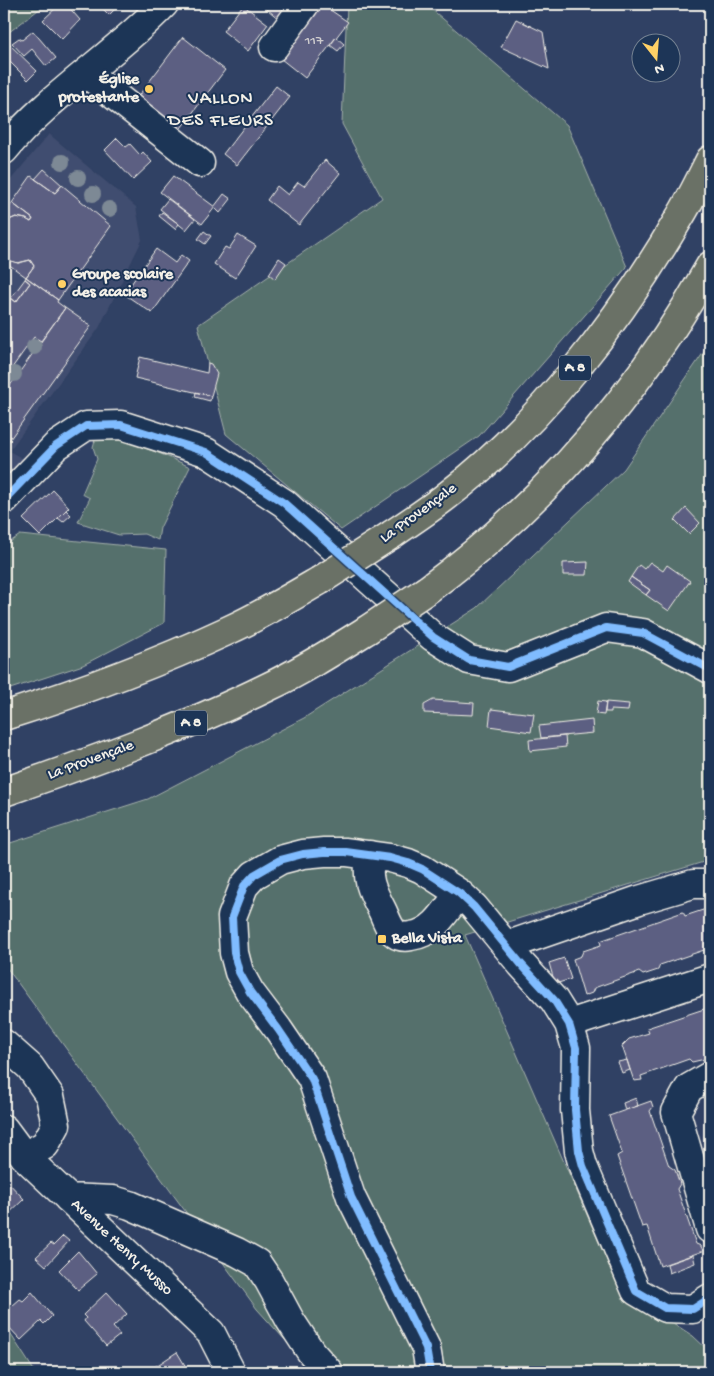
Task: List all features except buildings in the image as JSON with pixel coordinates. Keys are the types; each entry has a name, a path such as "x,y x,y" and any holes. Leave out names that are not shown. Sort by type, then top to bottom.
{"highway":[{"name":"La Provençale","path":"4,716 53,701 150,664 229,630 319,581 391,535 445,497 493,456 538,410 584,358 628,298 679,220 710,160"},
{"name":"La Provençale","path":"4,792 181,727 269,687 312,664 367,630 466,561 520,513 570,463 637,379 694,295 710,266"}],"street":[{"path":"4,150 16,136 86,73 143,26 164,4"},
{"path":"274,47 305,4"},
{"path":"86,73 200,163"},
{"path":"4,500 56,446 86,426 121,425 206,452 284,503 433,637 469,660 508,667 606,628 643,633 710,669"},
{"path":"430,1372 426,1348 351,1197 312,1079 250,992 239,972 234,953 232,917 244,886 254,875 280,860 303,854 324,852 370,855 408,863 422,869 459,893 474,907 554,1000 569,1024 576,1048 575,1110 579,1151 583,1166 636,1291 665,1308 693,1309 710,1298"},
{"path":"370,855 368,869 370,888 390,926 398,935 413,936 429,930 459,893"},
{"path":"506,946 693,884 710,884"},
{"path":"569,1024 710,978"},
{"path":"4,1044 30,1067 50,1096 56,1125 45,1145 24,1156"},
{"path":"710,1076 689,1088 676,1112 704,1187 710,1229"},
{"name":"Avenue Henry Musso","path":"4,1129 24,1156 211,1333 231,1372"},
{"path":"68,1198 113,1200 130,1205 237,1252 257,1264 269,1281 290,1320 312,1352 329,1372"}],"shaded area":[{"name":"Groupe scolaire des acacias","path":"49,134 136,207 142,240 99,328 9,451 25,460 4,479 4,188"}],"green space":[{"path":"4,4 46,4 4,36"},
{"path":"347,4 429,7 567,125 627,267 479,436 341,530 226,434 198,325 382,198 342,124"},
{"path":"710,343 710,860 465,935 619,1288 693,1336 710,1352 710,1372 314,1372 257,1309 4,964 4,845 148,799 304,718 477,608 624,469"},
{"path":"111,438 151,450 190,467 160,528 158,540 144,534 119,535 78,522 90,498 82,494 97,459 93,447 95,440"},
{"path":"20,535 166,550 164,623 83,665 4,691 4,546"},
{"path":"4,1324 35,1372 4,1372"}],"cycle path":[{"path":"4,500 56,446 86,426 121,425 206,452 284,503 433,637 469,660 508,667 606,628 643,633 710,669"},
{"path":"430,1372 426,1348 351,1197 312,1079 250,992 239,972 234,953 232,917 244,886 254,875 280,860 303,854 324,852 346,852 390,858 422,869 459,893 474,907 521,964 554,1000 569,1024 576,1048 575,1110 579,1151 583,1166 636,1291 665,1308 693,1309 710,1298"}],"place":[{"name":"Église protestante","path":"149,89"},
{"name":"Groupe scolaire des acacias","path":"62,284"},
{"name":"Bella Vista","path":"382,939"}],"district":[{"name":"VALLON DES FLEURS","path":"221,110"}]}
